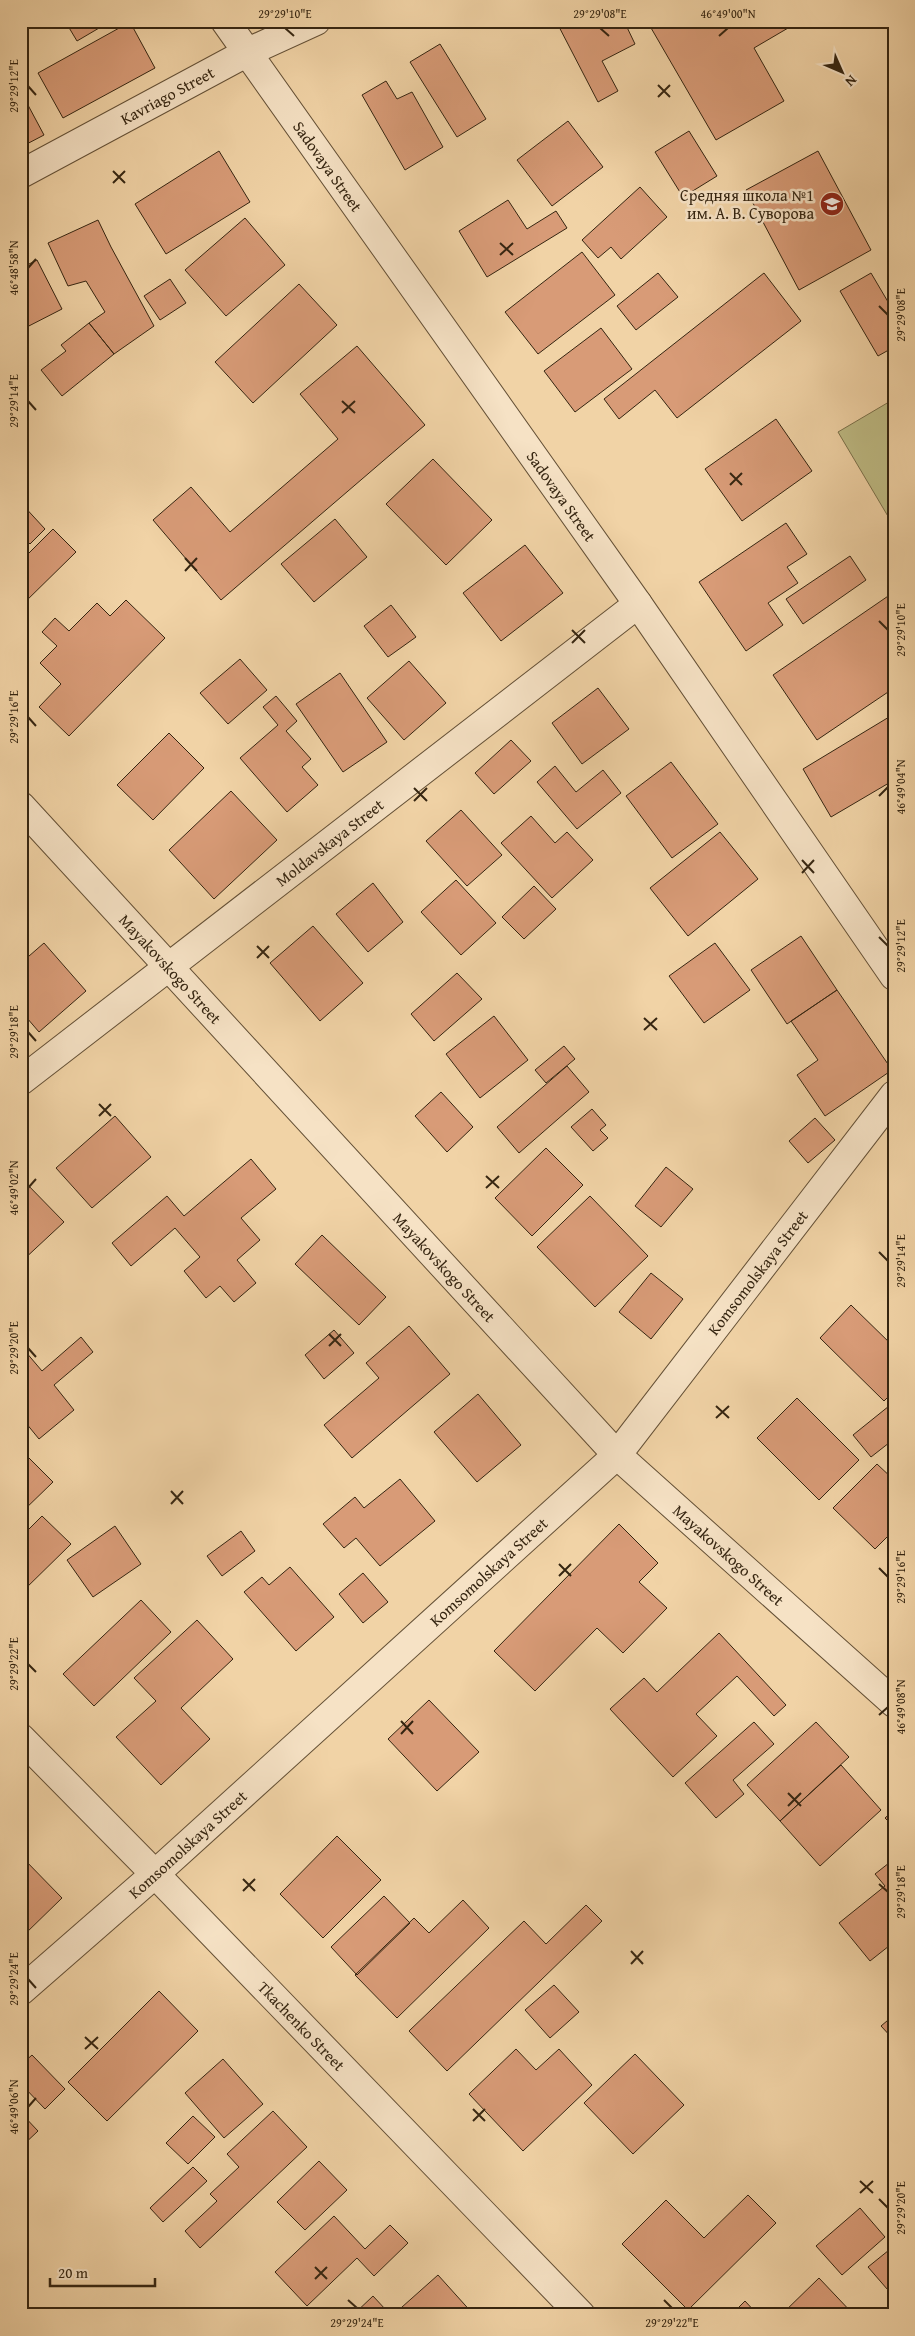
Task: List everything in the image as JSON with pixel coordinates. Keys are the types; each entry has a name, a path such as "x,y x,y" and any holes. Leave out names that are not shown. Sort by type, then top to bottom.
{"street":[{"name":"Sadovaya Street","path":"225,21 638,604 894,976"},
{"name":"Kavriago Street","path":"21,174 248,52 316,21"},
{"name":"Moldavskaya Street","path":"21,1082 638,604"},
{"name":"Mayakovskogo Street","path":"21,806 617,1455 894,1703"},
{"name":"Komsomolskaya Street","path":"21,1991 155,1874 617,1455 894,1095"},
{"name":"Tkachenko Street","path":"21,1738 581,2315"}],"shaded area":[{"path":"894,399 894,515 889,518 838,432"}],"building":[{"path":"65,21 111,21 77,41"},
{"path":"556,21 624,21 635,44 602,61 618,91 598,102"},
{"path":"647,21 800,21 754,48 784,101 716,140"},
{"path":"130,22 155,68 63,118 38,73"},
{"path":"440,44 486,119 457,137 410,62"},
{"path":"386,81 397,99 412,92 443,147 405,170 362,95"},
{"path":"21,92 44,135 21,147"},
{"path":"568,121 603,167 552,206 517,160"},
{"path":"689,131 717,176 683,197 655,152"},
{"path":"219,151 250,202 166,254 135,204"},
{"path":"818,151 871,250 799,290 746,190"},
{"path":"640,187 667,217 621,259 611,247 598,258 582,240"},
{"path":"508,200 527,229 556,211 567,228 487,277 459,231"},
{"path":"245,218 285,265 226,316 185,270"},
{"path":"98,220 154,326 114,354 89,323 105,312 86,281 68,286 48,243"},
{"path":"582,252 615,295 538,354 505,312"},
{"path":"37,260 62,309 21,330 21,268"},
{"path":"658,273 678,297 636,330 617,306"},
{"path":"764,273 801,321 677,418 655,390 619,419 604,399"},
{"path":"871,273 894,312 894,347 878,356 840,291"},
{"path":"170,279 186,303 160,320 144,296"},
{"path":"299,284 337,325 253,403 215,362"},
{"path":"89,323 114,354 62,396 41,370 66,351 61,345"},
{"path":"601,328 632,369 575,412 544,371"},
{"path":"357,346 425,425 221,600 153,520 191,487 230,532 338,439 300,394"},
{"path":"776,419 812,471 742,521 705,469"},
{"path":"433,459 492,520 446,565 386,504"},
{"path":"21,503 45,529 30,544 21,535"},
{"path":"335,519 367,557 314,602 281,564"},
{"path":"786,523 807,554 787,567 798,583 768,603 783,625 746,651 699,582"},
{"path":"53,529 76,552 21,606 21,545 29,553"},
{"path":"525,545 563,593 501,641 463,593"},
{"path":"850,556 866,580 803,624 786,599"},
{"path":"894,592 894,688 817,740 773,675"},
{"path":"126,600 165,638 69,736 39,707 61,684 40,663 57,646 42,632 55,618 69,631 97,603 110,616"},
{"path":"391,605 416,637 388,657 364,626"},
{"path":"240,659 267,690 228,724 200,693"},
{"path":"409,661 446,703 404,740 367,698"},
{"path":"340,673 387,742 343,772 296,704"},
{"path":"598,688 629,729 582,764 552,723"},
{"path":"276,696 297,721 286,731 311,759 302,767 318,785 287,812 240,758 278,725 263,707"},
{"path":"894,714 894,780 831,817 803,769"},
{"path":"169,733 204,768 153,820 117,785"},
{"path":"511,740 531,761 494,794 475,773"},
{"path":"671,762 718,824 672,858 626,796"},
{"path":"555,766 576,792 603,770 621,793 577,829 537,782"},
{"path":"231,791 277,840 214,899 169,850"},
{"path":"461,810 502,855 467,886 426,841"},
{"path":"531,816 555,843 567,832 593,860 552,898 501,843"},
{"path":"720,832 758,879 688,936 650,888"},
{"path":"456,880 496,923 461,955 421,912"},
{"path":"373,883 403,922 368,952 336,914"},
{"path":"534,886 556,909 524,939 502,917"},
{"path":"313,926 363,983 320,1021 270,963"},
{"path":"801,936 837,990 787,1024 751,970"},
{"path":"44,943 86,991 39,1032 21,1011 21,963"},
{"path":"715,943 750,990 704,1023 669,976"},
{"path":"457,973 482,999 434,1041 411,1014"},
{"path":"837,990 892,1070 825,1116 797,1075 818,1060 791,1021"},
{"path":"494,1016 528,1060 480,1098 446,1054"},
{"path":"564,1046 575,1059 546,1083 535,1070"},
{"path":"567,1066 589,1092 519,1153 497,1127"},
{"path":"441,1092 473,1127 447,1152 415,1116"},
{"path":"592,1109 606,1125 600,1130 608,1138 593,1151 571,1127"},
{"path":"115,1116 151,1157 92,1208 56,1168"},
{"path":"815,1118 835,1140 808,1163 789,1141"},
{"path":"546,1148 583,1185 532,1236 495,1198"},
{"path":"251,1159 276,1189 241,1218 260,1240 237,1260 256,1283 234,1302 220,1286 206,1298 184,1271 200,1257 175,1228 131,1266 112,1243 167,1196 184,1216"},
{"path":"666,1167 693,1189 661,1227 635,1206"},
{"path":"21,1180 64,1222 21,1262"},
{"path":"590,1196 648,1256 595,1307 537,1247"},
{"path":"322,1235 386,1297 359,1325 295,1264"},
{"path":"651,1273 683,1299 651,1339 619,1312"},
{"path":"851,1305 894,1347 894,1391 884,1401 820,1338"},
{"path":"409,1326 450,1374 352,1458 324,1425 379,1378 366,1363"},
{"path":"334,1330 354,1353 324,1379 305,1355"},
{"path":"81,1337 93,1352 54,1385 74,1410 39,1439 21,1417 21,1354 25,1351 42,1371"},
{"path":"478,1394 521,1445 477,1482 434,1432"},
{"path":"797,1398 859,1460 819,1500 757,1438"},
{"path":"894,1402 894,1439 871,1457 853,1435"},
{"path":"21,1450 53,1482 21,1513"},
{"path":"877,1464 894,1480 894,1530 875,1549 833,1508"},
{"path":"400,1479 435,1521 380,1566 356,1538 344,1548 323,1524 355,1497 364,1508"},
{"path":"42,1516 71,1544 21,1593 21,1537"},
{"path":"619,1524 658,1563 639,1582 667,1608 623,1653 597,1628 535,1691 494,1651"},
{"path":"115,1526 141,1564 93,1597 67,1560"},
{"path":"241,1531 255,1551 222,1576 207,1556"},
{"path":"290,1567 334,1617 296,1651 244,1592 262,1577 269,1585"},
{"path":"363,1573 388,1602 363,1623 339,1594"},
{"path":"141,1600 171,1632 94,1706 63,1674"},
{"path":"197,1620 233,1659 181,1708 210,1739 161,1785 116,1737 156,1701 134,1678"},
{"path":"719,1633 786,1705 774,1716 737,1676 696,1714 717,1736 673,1777 610,1709 644,1678 657,1692"},
{"path":"429,1700 479,1752 437,1791 388,1739"},
{"path":"754,1722 774,1744 733,1780 744,1794 716,1818 685,1783"},
{"path":"816,1722 849,1757 780,1821 747,1785"},
{"path":"841,1765 881,1810 820,1866 780,1821"},
{"path":"894,1810 894,1827 885,1818"},
{"path":"337,1836 381,1880 323,1938 280,1894"},
{"path":"21,1856 62,1898 24,1935 21,1933"},
{"path":"894,1859 894,1942 870,1961 839,1923 885,1886 875,1874"},
{"path":"384,1896 410,1923 357,1975 331,1947"},
{"path":"463,1900 489,1928 397,2018 355,1975 414,1918 429,1933"},
{"path":"586,1905 602,1921 447,2071 409,2031 524,1921 546,1944"},
{"path":"554,1985 579,2012 550,2038 525,2010"},
{"path":"159,1991 198,2031 107,2121 68,2082"},
{"path":"894,2015 894,2040 881,2026"},
{"path":"516,2049 536,2070 559,2049 592,2085 523,2151 469,2094"},
{"path":"635,2054 684,2105 633,2154 584,2103"},
{"path":"32,2055 65,2089 45,2109 21,2084 21,2065"},
{"path":"223,2059 263,2104 224,2138 185,2093"},
{"path":"273,2111 307,2147 200,2248 185,2231 217,2201 210,2194 239,2167 227,2154"},
{"path":"21,2113 38,2131 21,2147"},
{"path":"193,2116 215,2137 188,2164 166,2143"},
{"path":"319,2161 347,2190 305,2230 277,2202"},
{"path":"193,2167 207,2181 163,2222 150,2208"},
{"path":"748,2195 776,2223 688,2310 622,2244 666,2200 704,2238"},
{"path":"860,2208 885,2237 842,2275 816,2246"},
{"path":"334,2216 365,2249 390,2225 408,2243 374,2276 357,2258 307,2306 275,2272"},
{"path":"894,2246 894,2297 868,2267"},
{"path":"438,2275 474,2315 393,2315"},
{"path":"819,2278 854,2315 781,2315"},
{"path":"373,2296 386,2310 381,2315 353,2315"},
{"path":"745,2301 758,2315 731,2315"}],"place":[{"name":"Средняя школа №1 им. А. В. Суворова","path":"832,204"}]}
